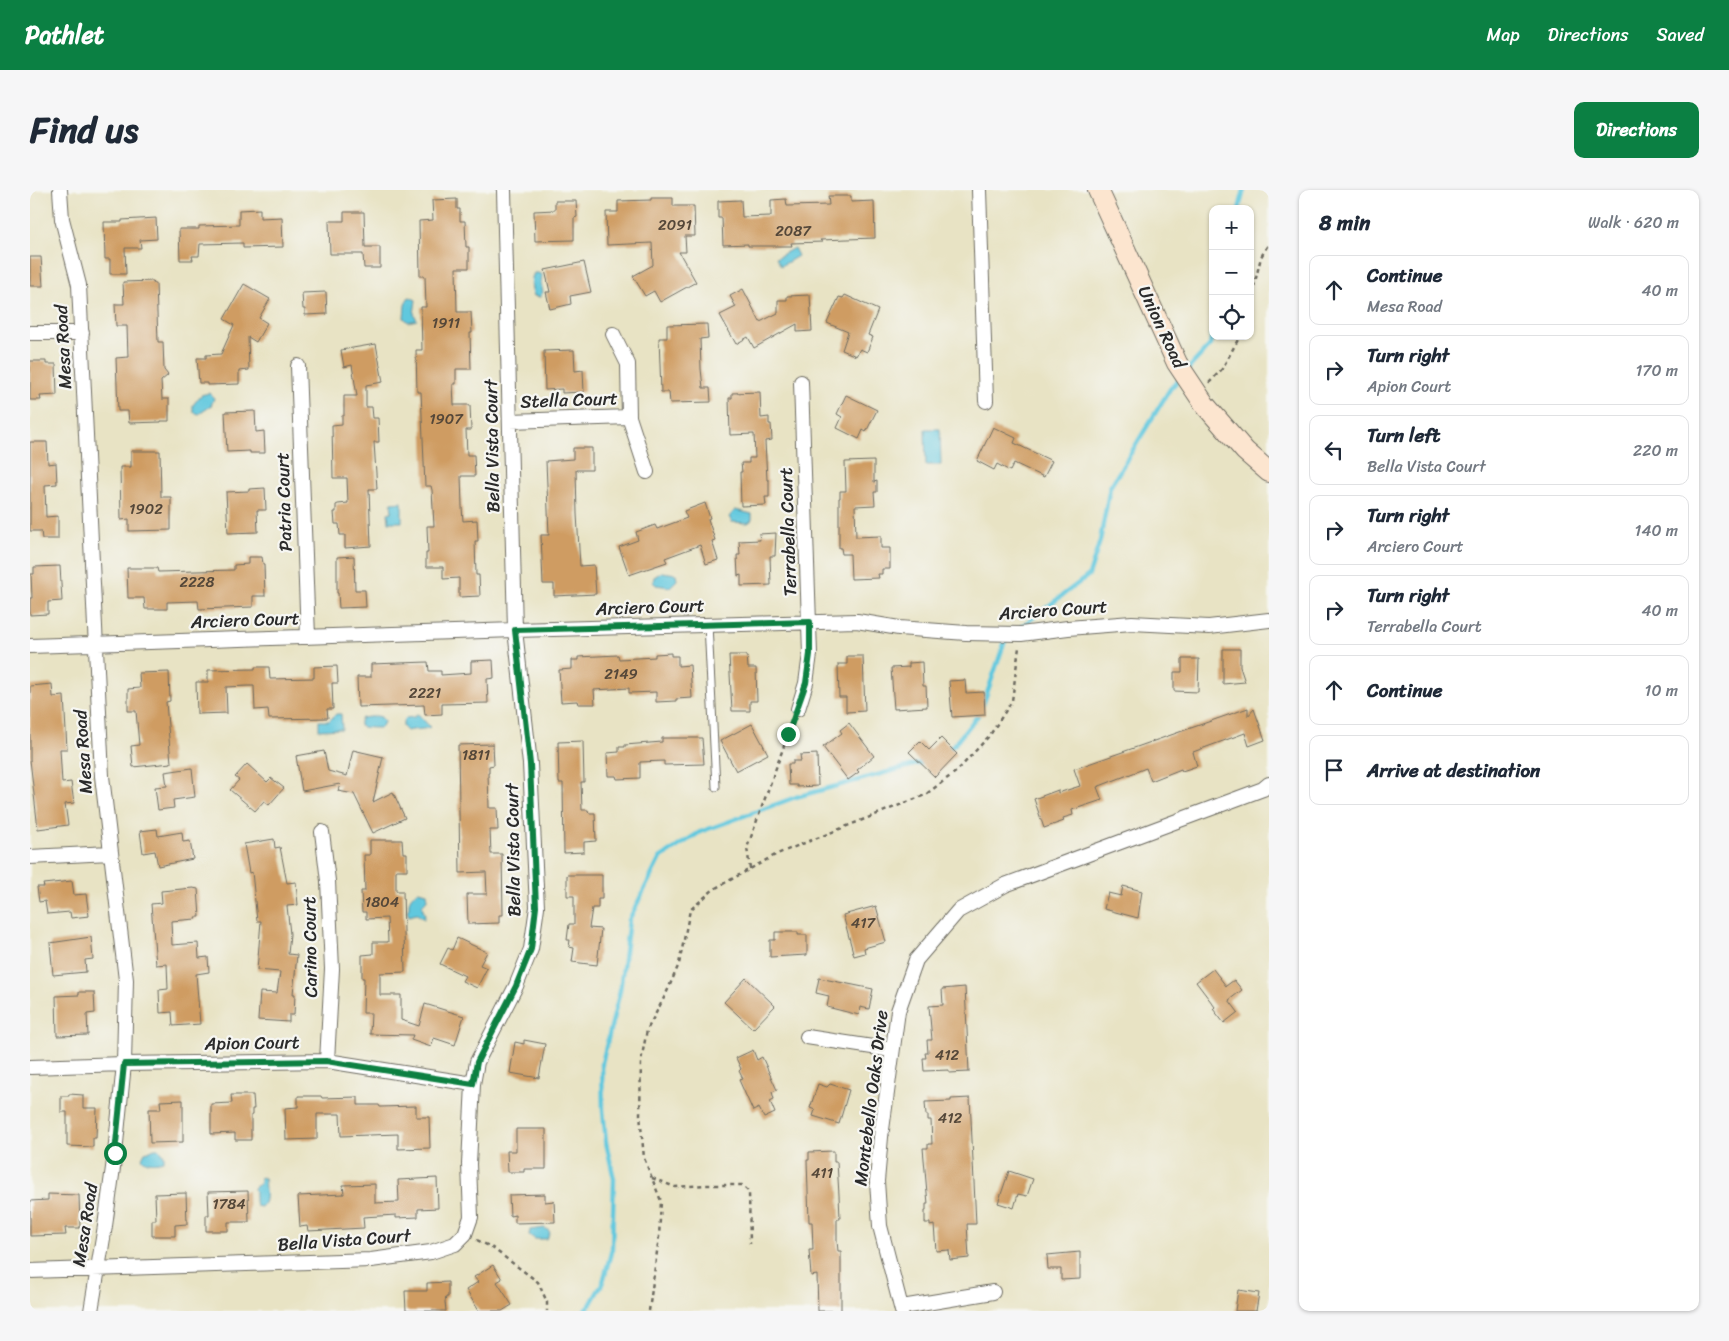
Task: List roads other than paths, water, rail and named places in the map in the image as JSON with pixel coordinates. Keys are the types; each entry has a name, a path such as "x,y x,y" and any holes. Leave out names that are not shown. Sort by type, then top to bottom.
{"main road":[{"name":"Union Road","path":"1098,190 1177,363 1205,405 1245,450 1269,472"}],"street":[{"name":"Mesa Road","path":"60,190 62,219 79,285 102,776 126,980 124,1064 115,1153 91,1311"},
{"name":"Bella Vista Court","path":"30,1271 371,1260 431,1252 456,1244 465,1234 471,1217 470,1164 473,1084 477,1062 516,986 531,949 536,907 530,764 515,630 504,190"},
{"path":"979,190 986,401"},
{"path":"30,333 82,333"},
{"name":"Stella Court","path":"613,334 628,364 629,417 647,472"},
{"name":"Patria Court","path":"298,366 308,637"},
{"name":"Terrabella Court","path":"798,709 806,683 810,654 801,382"},
{"name":"Stella Court","path":"510,421 629,417"},
{"name":"Arciero Court","path":"30,646 708,624 858,621 899,628 966,633 1021,634 1068,628 1132,624 1209,627 1269,620"},
{"name":"Montebello Oaks Drive","path":"902,1309 880,1226 876,1181 898,1011 916,960 958,911 1005,884 1263,789 1269,784"},
{"name":"Carino Court","path":"322,832 328,881 332,969 326,1061"},
{"path":"30,856 110,853"},
{"path":"807,1037 892,1050"},
{"name":"Apion Court","path":"30,1068 124,1064 326,1061 473,1084"},
{"path":"902,1309 993,1292"}],"lane":[{"path":"708,624 716,787"}],"water":[{"path":"794,248 798,256 781,266 776,258"},
{"path":"534,273 542,275 543,292 540,297 534,296 532,290 531,281"},
{"path":"410,297 416,300 414,314 417,320 408,322 404,318 405,305"},
{"path":"209,393 214,398 211,406 199,414 193,412 193,405 201,395"},
{"path":"925,429 940,429 941,465 926,465"},
{"path":"402,502 402,522 389,522 388,513 392,512 391,503"},
{"path":"735,510 752,514 752,520 748,523 732,522 729,517"},
{"path":"662,572 676,574 677,580 670,587 656,585 653,582 654,577"},
{"path":"336,714 341,714 342,729 319,730 319,721 329,721"},
{"path":"418,714 430,727 407,731 403,727 403,721"},
{"path":"381,717 384,722 381,728 360,726 362,718"},
{"path":"418,891 427,893 427,899 422,906 424,919 417,914 409,916 407,911 411,898"},
{"path":"159,1149 163,1153 163,1161 155,1163 142,1158 145,1152"},
{"path":"260,1178 265,1179 265,1201 261,1207 256,1206 254,1188 260,1183"},
{"path":"545,1228 550,1232 547,1239 535,1239 529,1235 530,1230"}],"waterway":[{"path":"1240,205 1244,190"},
{"path":"1188,369 1210,345 1211,340"},
{"path":"1017,630 1089,575 1100,541 1110,487 1170,389 1181,377"},
{"path":"983,705 1006,638 1009,636"},
{"path":"947,749 953,746 980,713"},
{"path":"584,1311 590,1305 603,1282 612,1249 614,1179 606,1142 602,1063 620,991 629,920 660,858 700,832 796,797 925,762"}]}
